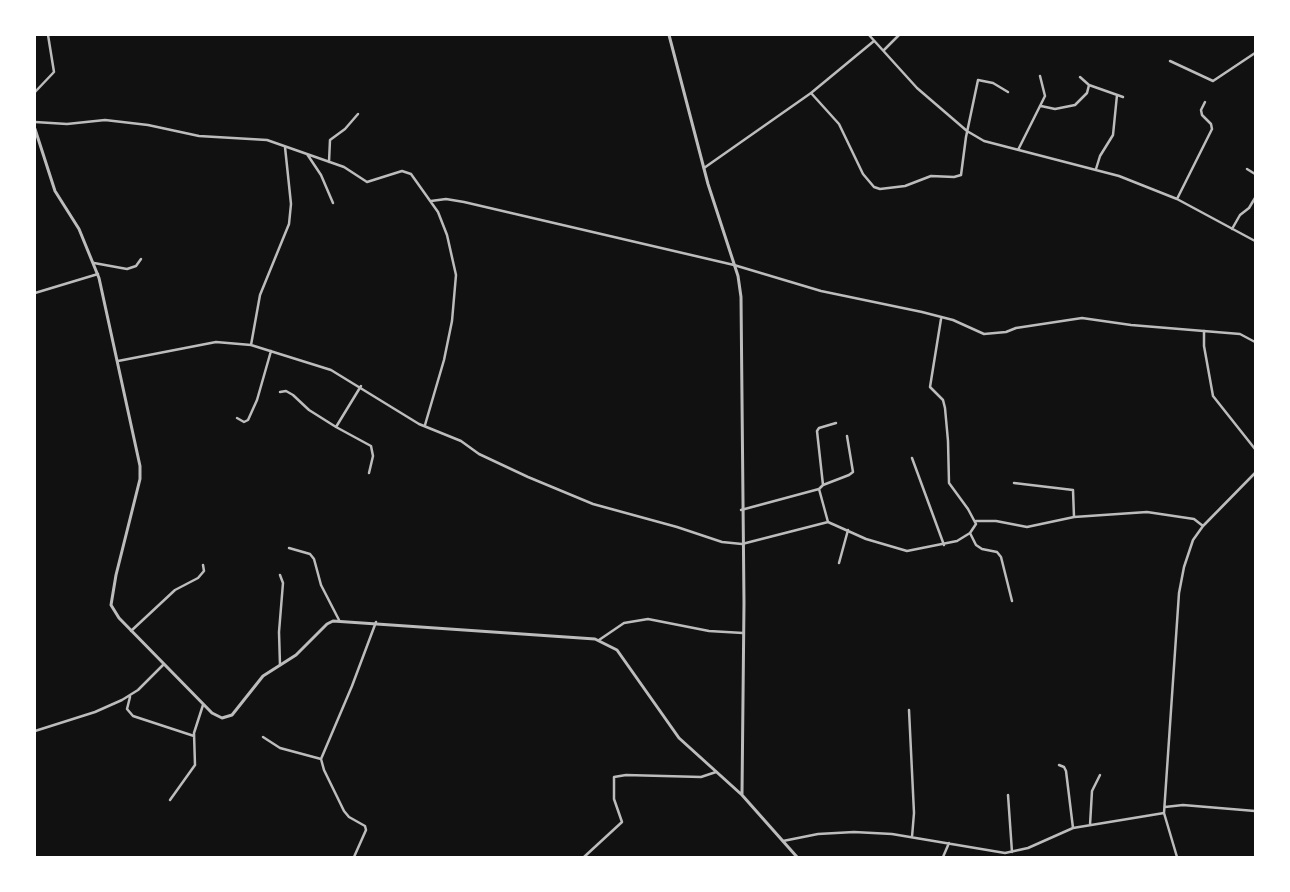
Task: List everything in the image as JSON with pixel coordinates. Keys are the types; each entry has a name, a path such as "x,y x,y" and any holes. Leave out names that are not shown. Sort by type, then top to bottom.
{"street":[{"path":"35,92 54,72 48,35"},
{"path":"669,35 741,297 742,795"},
{"path":"869,35 911,81 967,131 984,141 1119,176 1178,199 1255,241"},
{"path":"884,50 899,35"},
{"path":"704,168 810,93 847,65 874,40"},
{"path":"1170,61 1213,81 1255,52"},
{"path":"1018,150 1045,96 1040,76"},
{"path":"1080,77 1089,85 1122,97"},
{"path":"810,93 839,124 863,174 874,187 880,189 905,186 931,176 954,177 962,175 967,131 978,80 993,84 1008,92"},
{"path":"1041,106 1055,109 1075,104 1087,93 1089,85"},
{"path":"1096,169 1100,156 1113,135 1117,95"},
{"path":"1178,199 1212,129 1211,124 1202,115 1201,110 1205,102"},
{"path":"329,162 330,140 345,129 358,114"},
{"path":"35,122 67,124 105,120 148,125 198,136 267,140 344,167 367,182 402,171 408,172 438,212 447,235 456,275 452,321 425,425"},
{"path":"35,129 55,191 79,229 98,274 141,473 116,575 111,605 119,618 203,705 217,717 227,718 232,715 264,676 296,655 327,624 339,620 396,624 402,627 599,640 616,650 678,738 742,795 797,857"},
{"path":"251,345 260,294 290,224 291,204 285,146"},
{"path":"306,153 321,175 333,203"},
{"path":"1247,169 1255,174"},
{"path":"1232,229 1240,215 1249,208 1255,198"},
{"path":"430,201 446,199 464,202 734,266 821,292 953,320 988,334 1082,318 1131,325 1244,335 1255,342"},
{"path":"94,263 127,269 136,266 141,259"},
{"path":"35,293 98,274"},
{"path":"118,362 216,342 251,345 331,370 361,386 419,424 462,441 479,454 594,504 677,527 722,542 742,544 828,522 898,550 907,551 958,541 975,528 976,521 949,483 945,408 943,400 930,387 941,318"},
{"path":"1204,331 1204,346 1214,396 1255,448"},
{"path":"236,418 244,422 248,420 257,400 271,351"},
{"path":"336,427 361,386"},
{"path":"280,392 293,395 309,410 371,446 373,456 369,473"},
{"path":"823,485 817,431 819,428 836,423"},
{"path":"741,510 819,489 823,485 849,476 853,472 848,436"},
{"path":"912,458 944,545"},
{"path":"1177,857 1164,813 1164,806 1180,593 1187,554 1193,540 1203,526 1255,473"},
{"path":"1014,483 1073,490 1075,503 1074,517"},
{"path":"819,489 828,522"},
{"path":"976,521 996,521 1027,527 1074,517 1147,512 1194,520 1203,526"},
{"path":"839,563 848,530"},
{"path":"970,533 976,545 982,549 997,552 1001,557 1012,601"},
{"path":"289,548 310,554 314,559 321,585 339,620"},
{"path":"131,631 175,590 198,578 204,571 203,565"},
{"path":"280,575 282,583 279,632 280,665"},
{"path":"599,640 624,623 648,619 709,631 743,633"},
{"path":"354,857 366,830 365,826 348,817 344,811 324,770 321,759 352,686 376,622"},
{"path":"35,731 95,712 130,696 164,665"},
{"path":"130,696 127,709 133,716 194,736"},
{"path":"170,800 195,765 194,736 203,705"},
{"path":"909,710 914,813 912,837"},
{"path":"264,737 280,748 321,759"},
{"path":"1059,764 1066,771 1073,828"},
{"path":"584,857 622,822 614,799 614,777 626,774 701,777 716,772"},
{"path":"1090,825 1092,791 1100,776"},
{"path":"1008,795 1012,852"},
{"path":"1164,806 1183,805 1255,811"},
{"path":"781,841 818,834 854,832 912,837 996,852 1012,852 1073,828 1164,813"},
{"path":"943,857 949,843"}]}
